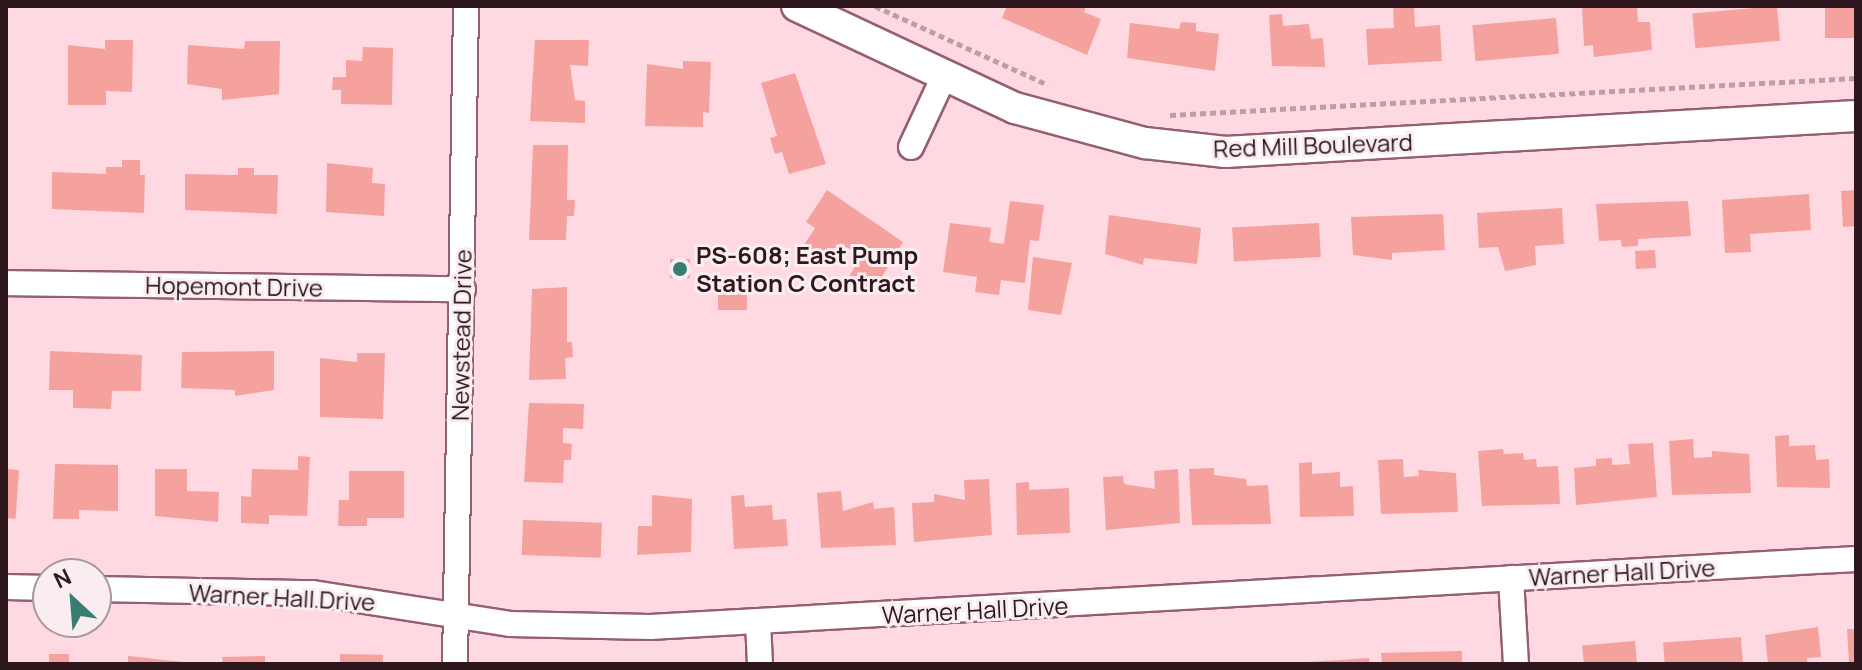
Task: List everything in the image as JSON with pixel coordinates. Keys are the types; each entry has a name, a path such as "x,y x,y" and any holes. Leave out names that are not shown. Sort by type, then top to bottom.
{"street":[{"name":"Newstead Drive","path":"455,664 466,6"},
{"name":"Red Mill Boulevard","path":"802,7 1015,108 1078,129 1225,152 1856,116"},
{"path":"911,147 945,74"},
{"name":"Hopemont Drive","path":"6,283 463,289"},
{"name":"Warner Hall Drive","path":"112,589 313,593 456,618 635,627 1856,559"},
{"path":"1511,578 1516,664"},
{"path":"6,587 32,588"},
{"path":"758,622 760,664"}],"path":[{"path":"875,6 1050,86"},
{"path":"1164,115 1856,78"}],"building":[{"path":"1007,6 1086,6 1084,12 1101,19 1087,55 1002,18"},
{"path":"1393,6 1414,6 1415,27 1440,25 1442,61 1368,65 1366,29 1394,28"},
{"path":"1582,6 1637,7 1638,22 1650,22 1652,50 1594,57 1593,45 1584,46"},
{"path":"1777,6 1780,41 1695,48 1692,13"},
{"path":"1825,6 1856,6 1856,38 1825,38"},
{"path":"1282,14 1283,26 1309,24 1311,39 1323,38 1325,67 1272,66 1269,15"},
{"path":"1556,18 1559,54 1475,61 1472,25"},
{"path":"1181,22 1196,23 1196,31 1219,34 1215,71 1127,58 1130,23 1179,29"},
{"path":"105,40 133,40 132,92 106,91 106,105 68,105 68,45 105,49"},
{"path":"535,40 589,40 588,66 570,65 575,100 585,101 585,123 530,121"},
{"path":"245,41 280,41 279,94 222,100 222,89 187,84 188,45 244,49"},
{"path":"363,47 393,48 392,105 341,104 341,90 332,90 333,77 346,77 346,60 362,61"},
{"path":"683,61 711,62 709,113 703,112 703,127 645,126 647,64 683,69"},
{"path":"795,73 826,164 789,174 782,152 775,154 770,138 777,136 761,83"},
{"path":"533,145 568,145 567,200 575,200 574,216 567,216 566,240 529,240"},
{"path":"122,160 140,160 140,175 145,175 144,213 52,209 52,172 106,174 106,167 122,167"},
{"path":"327,163 373,168 372,183 385,184 384,216 326,212"},
{"path":"238,168 254,168 254,175 278,175 277,214 185,210 185,174 238,175"},
{"path":"827,190 903,242 872,293 848,278 861,257 840,243 827,263 802,248 815,228 806,222"},
{"path":"1856,190 1856,226 1843,227 1841,191"},
{"path":"1809,194 1811,230 1750,234 1751,252 1725,253 1722,200"},
{"path":"1010,201 1044,205 1039,241 1030,240 1025,283 1001,280 999,295 975,292 977,277 943,272 950,223 991,228 989,242 1004,244"},
{"path":"1688,201 1691,236 1638,239 1638,246 1622,247 1621,240 1599,241 1596,204"},
{"path":"1562,208 1564,244 1535,246 1536,265 1505,271 1498,247 1479,248 1477,213"},
{"path":"1443,214 1445,250 1392,253 1392,260 1353,255 1351,217"},
{"path":"1109,215 1201,228 1197,264 1144,258 1143,265 1105,254"},
{"path":"1319,223 1321,257 1234,262 1232,228"},
{"path":"1655,250 1656,268 1636,269 1635,251"},
{"path":"1033,257 1072,263 1061,315 1028,310"},
{"name":"PS-608; East Pump Station C Contract","path":"670,259 690,259 690,278 670,278"},
{"path":"567,287 567,342 572,342 573,357 565,358 566,379 529,380 532,289"},
{"path":"718,292 747,292 747,310 718,310"},
{"path":"50,351 142,355 141,391 112,391 111,409 73,408 73,390 49,390"},
{"path":"274,351 274,390 235,396 235,390 181,388 182,352"},
{"path":"357,353 385,353 383,419 320,417 320,358 357,362"},
{"path":"529,403 584,404 583,429 563,428 563,443 572,444 571,460 564,460 563,483 524,482"},
{"path":"1789,435 1789,446 1815,445 1816,460 1829,459 1830,488 1777,487 1775,436"},
{"path":"1693,439 1694,458 1712,457 1712,451 1749,454 1751,493 1672,495 1669,441"},
{"path":"1653,443 1657,497 1576,505 1574,468 1596,466 1596,459 1612,458 1612,465 1630,464 1628,444"},
{"path":"1503,449 1504,454 1523,453 1524,460 1536,459 1537,467 1558,466 1560,504 1482,506 1478,451"},
{"path":"298,456 310,457 307,516 269,515 269,524 241,523 241,496 251,497 252,469 298,470"},
{"path":"1403,459 1404,477 1419,476 1418,470 1456,473 1458,512 1381,514 1378,460"},
{"path":"1312,462 1312,474 1340,472 1340,487 1353,486 1354,516 1300,517 1299,463"},
{"path":"55,464 118,465 118,511 79,510 79,519 53,519"},
{"path":"1214,468 1214,475 1246,479 1247,486 1268,485 1271,524 1192,525 1189,469"},
{"path":"6,469 19,470 16,519 6,518"},
{"path":"155,469 187,469 187,491 219,492 218,522 155,516"},
{"path":"1178,469 1180,523 1106,530 1103,477 1123,476 1124,484 1155,489 1154,471"},
{"path":"349,471 404,471 404,518 367,518 367,526 338,526 339,500 349,500"},
{"path":"989,479 992,535 914,542 912,503 934,502 934,494 965,500 964,480"},
{"path":"1029,482 1029,490 1069,488 1070,533 1017,535 1016,483"},
{"path":"841,491 843,511 873,502 874,509 894,507 896,545 821,548 817,493"},
{"path":"652,495 692,499 691,552 637,555 638,526 652,526"},
{"path":"744,495 745,507 772,505 773,520 786,519 788,546 734,549 731,496"},
{"path":"523,520 602,523 601,558 522,555"},
{"path":"1818,627 1821,657 1807,658 1808,664 1768,664 1765,635"},
{"path":"1847,629 1856,629 1856,664 1849,664"},
{"path":"1741,637 1743,664 1665,664 1663,642"},
{"path":"1635,641 1637,664 1584,664 1582,646"},
{"path":"1462,651 1462,664 1382,664 1381,653"},
{"path":"49,654 69,654 69,664 49,664"},
{"path":"340,654 383,655 383,664 340,664"},
{"path":"128,656 184,662 184,664 128,664"},
{"path":"265,656 265,664 223,664 222,657"},
{"path":"1369,658 1370,664 1307,664 1307,662"}],"place":[{"name":"PS-608; East Pump Station C Contract","path":"680,269"}]}
